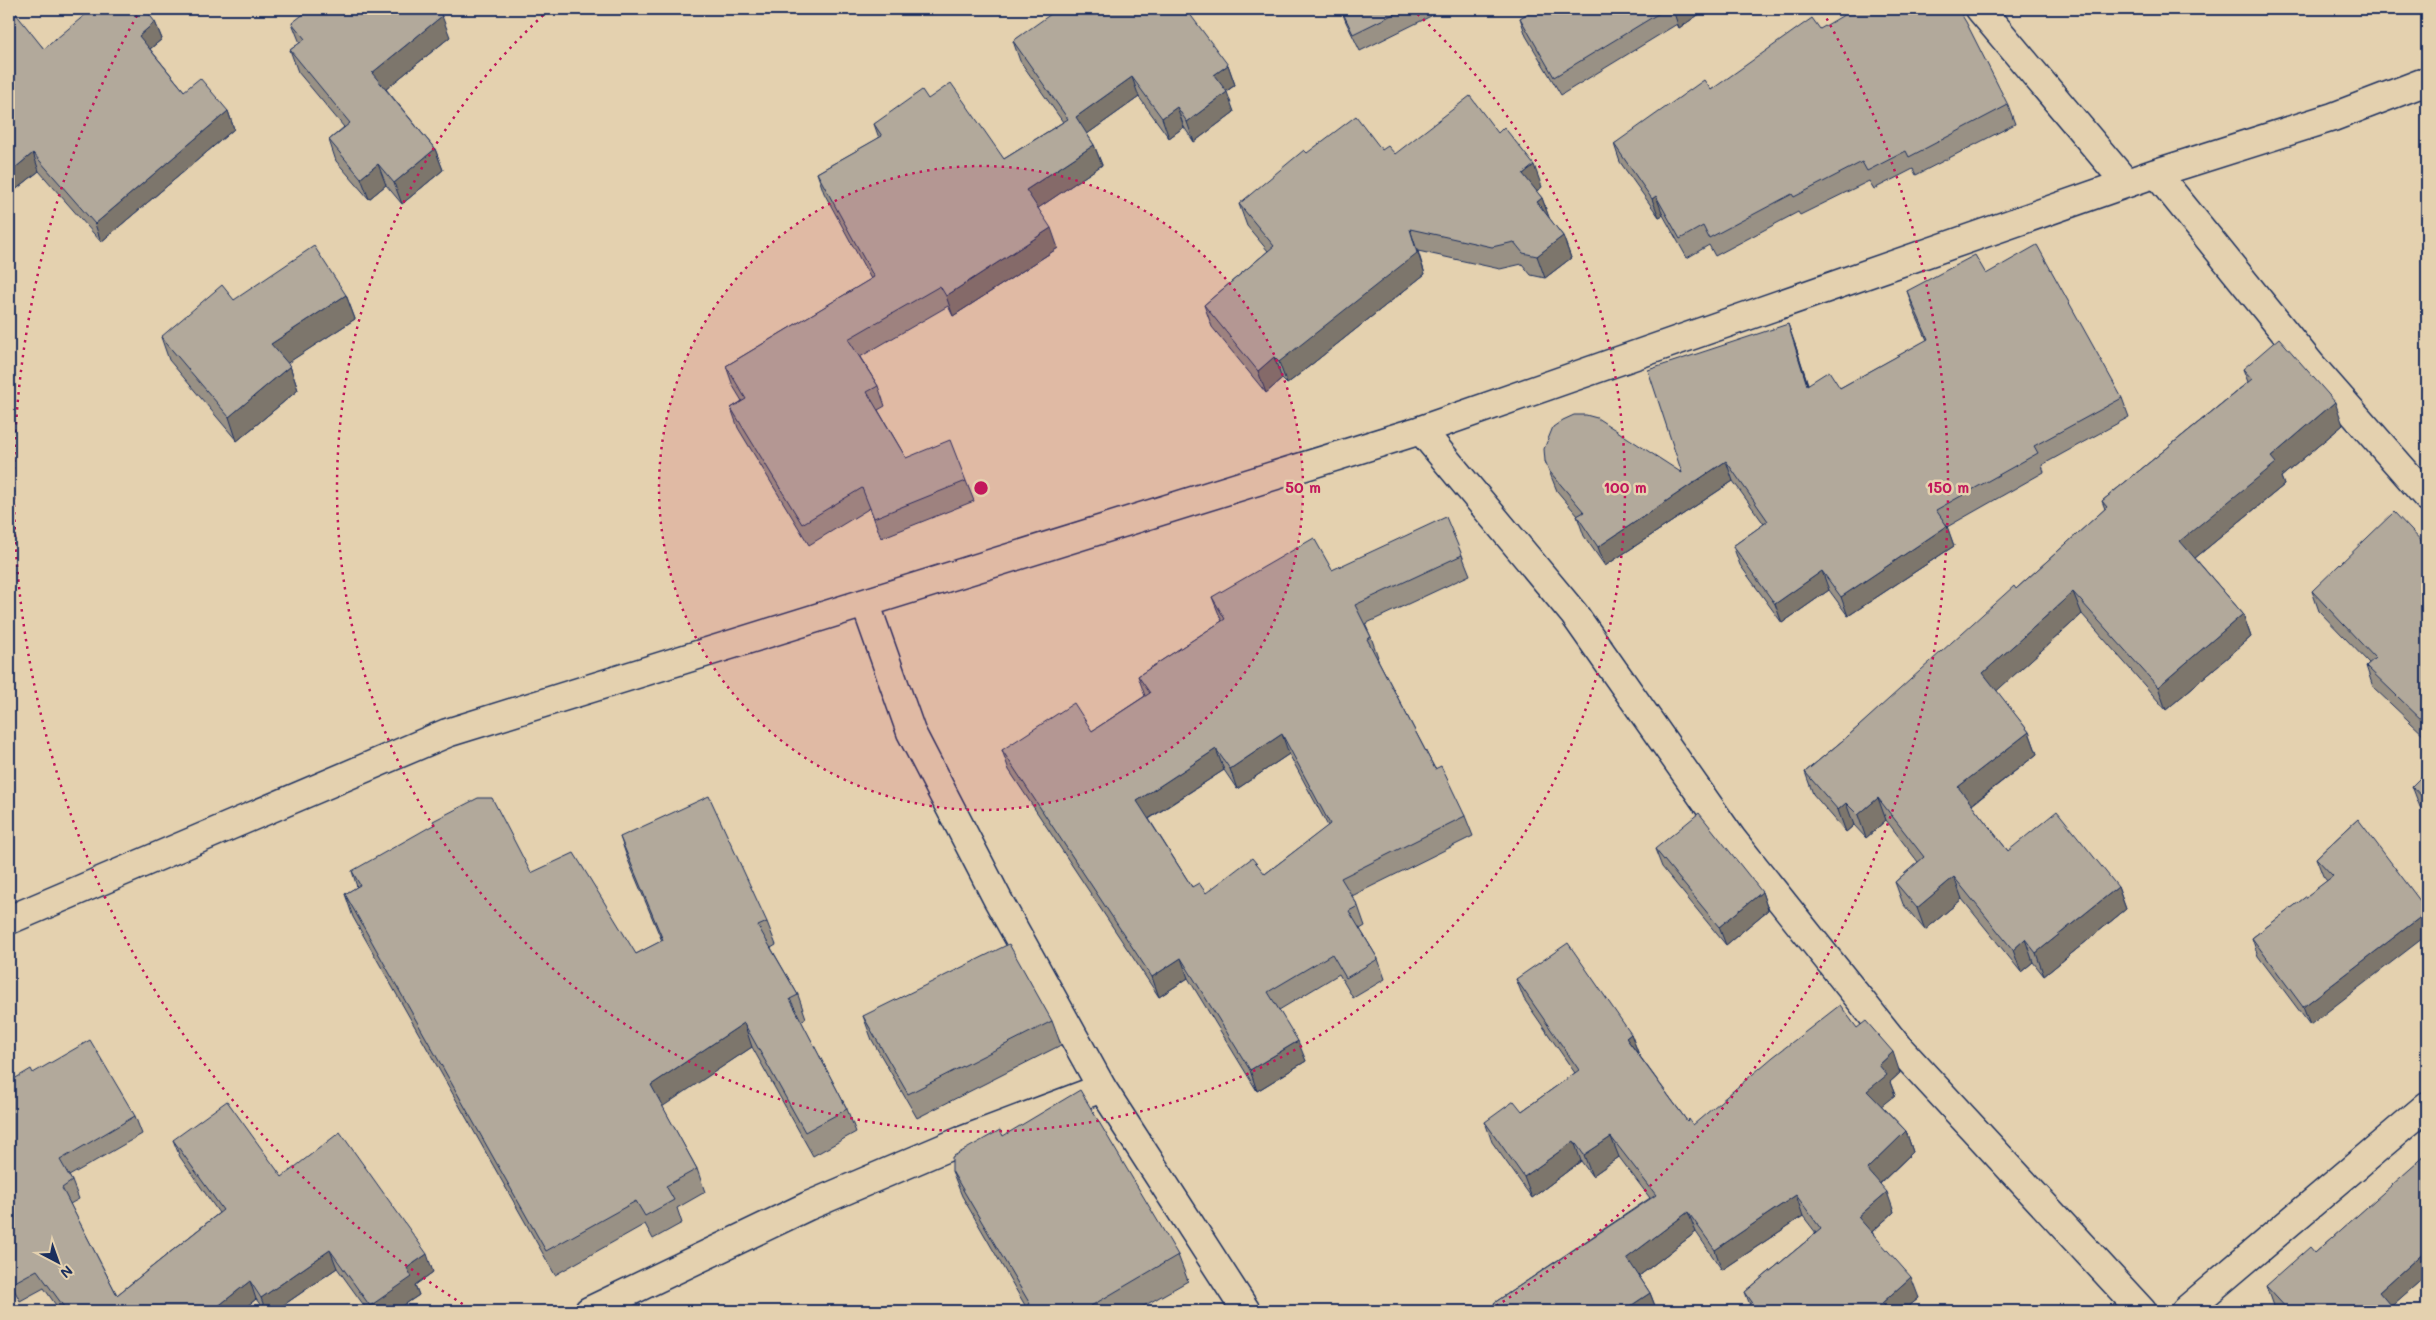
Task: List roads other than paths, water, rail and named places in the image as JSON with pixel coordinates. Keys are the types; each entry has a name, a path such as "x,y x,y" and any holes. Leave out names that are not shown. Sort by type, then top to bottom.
{"street":[{"path":"1980,9 2126,184"},
{"path":"9,920 448,733 866,605 1421,430 2156,172 2332,117 2427,81"},
{"path":"2156,172 2312,366 2427,497"},
{"path":"1421,430 1574,614 1732,839 1897,1046 2142,1311"},
{"path":"866,605 911,732 998,900 1102,1088 1246,1311"},
{"path":"589,1311 808,1206 961,1141 1102,1088"},
{"path":"2185,1311 2427,1106"}]}
